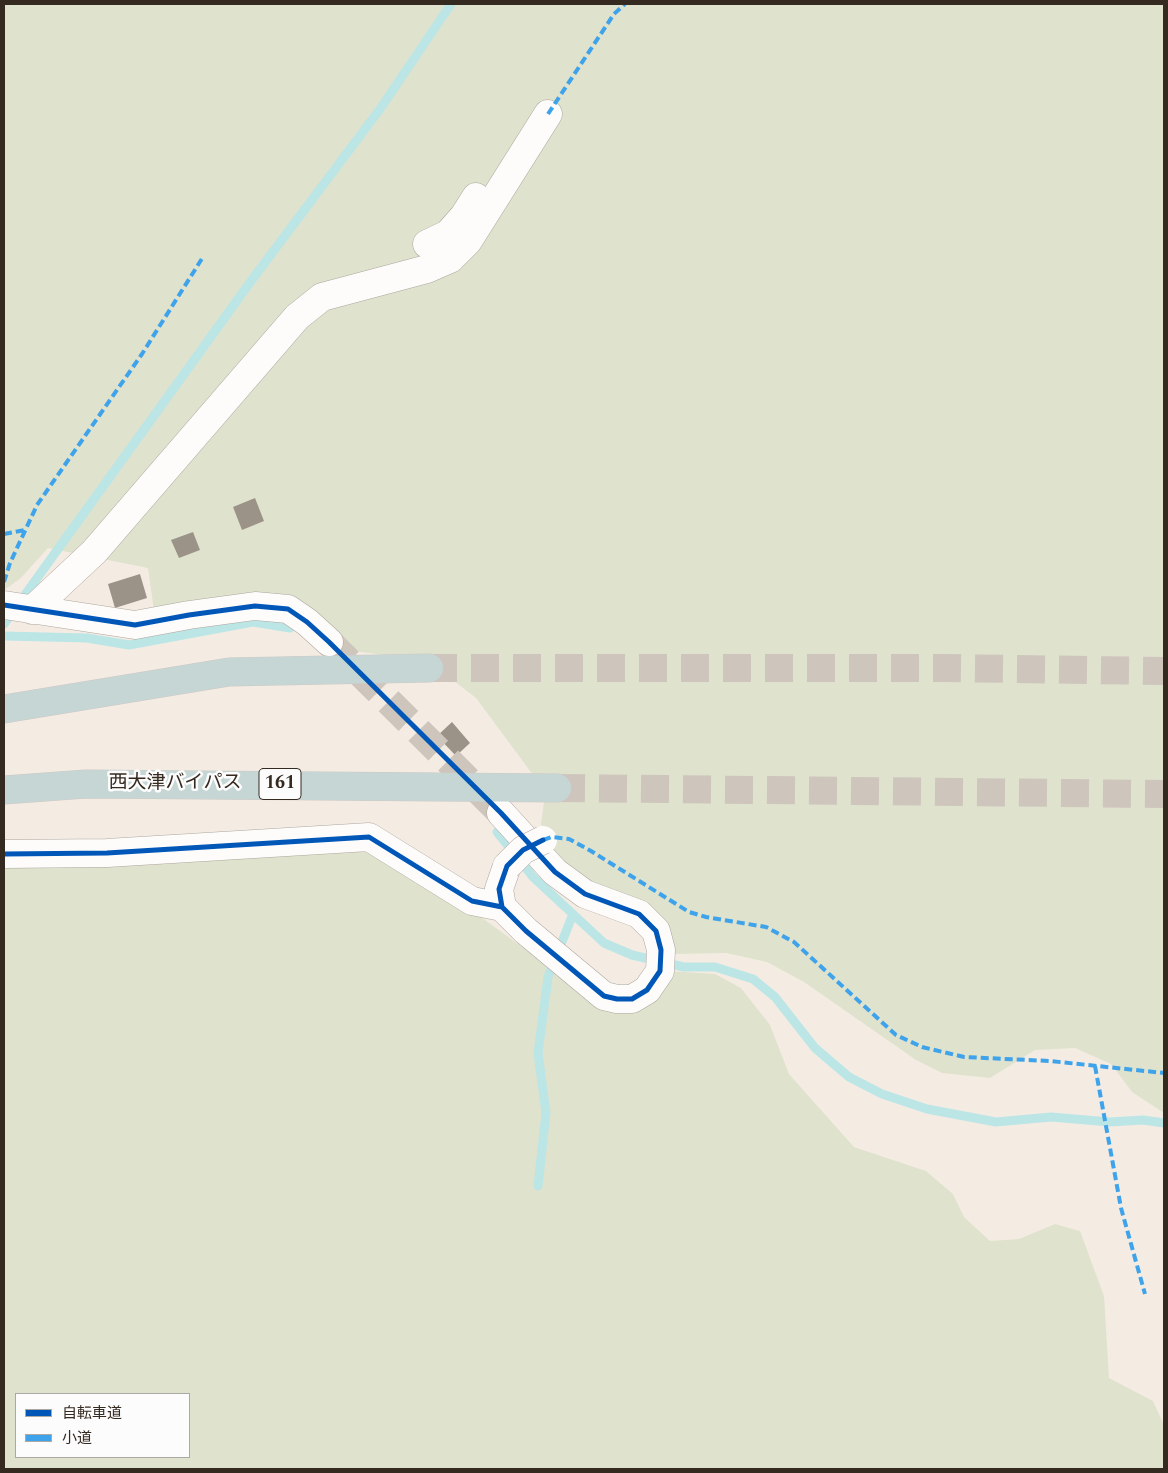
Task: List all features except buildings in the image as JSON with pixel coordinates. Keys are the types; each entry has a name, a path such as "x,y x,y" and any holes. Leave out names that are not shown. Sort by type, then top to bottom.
{"highway":[{"path":"4,709 229,672 429,668"},
{"name":"西大津バイパス","path":"4,790 86,784 557,788"}],"street":[{"path":"21,608 94,552 297,317 322,297 427,269 450,259 468,241 548,114"},
{"path":"427,244 448,234 464,216 491,175 513,171"},
{"path":"21,608 135,625 255,606 288,609 307,622 329,642"},
{"path":"4,854 107,853 370,837 472,900 502,907 526,931 604,996 617,999 632,999 647,990 660,971 661,950 656,931 639,914 585,894 555,872 501,813"},
{"path":"502,907 499,889 506,866 523,850 543,840"}],"green space":[{"path":"4,4 1164,4 1164,1113 1132,1092 1111,1064 1075,1048 1035,1050 990,1078 942,1073 916,1060 804,982 767,962 726,953 674,954 562,871 541,824 544,802 536,779 476,698 428,661 347,650 312,616 154,611 148,568 48,548 20,579 4,590"},
{"path":"357,844 442,889 601,1004 668,971 715,974 741,988 770,1025 789,1074 854,1147 926,1171 953,1194 964,1217 990,1241 1019,1239 1055,1224 1080,1231 1104,1296 1109,1378 1153,1401 1164,1425 1164,1469 4,1469 4,860"}],"waterway":[{"path":"4,624 251,281 380,109 451,4"},
{"path":"4,636 87,638 129,645 253,622 290,628"},
{"path":"497,832 533,877 604,943 632,955 684,967 715,967 753,979 775,997 815,1048 849,1077 882,1094 927,1109 996,1122 1051,1117 1110,1122 1143,1120 1164,1123"},
{"path":"538,1186 546,1113 538,1053 548,977 573,914"}],"tunnel":[{"path":"329,642 501,813"},
{"path":"429,668 943,668 1164,671"},
{"path":"557,788 1164,794"}],"marked path":[{"path":"548,114 614,14 625,4"},
{"path":"4,582 10,563 37,505 142,354 203,257"},
{"path":"4,534 25,530"},
{"path":"543,840 552,837 569,839 689,912 706,917 766,927 794,942 896,1035 922,1047 964,1057 1050,1061 1164,1073"},
{"path":"1095,1066 1121,1208 1145,1294"}],"cycle path":[{"path":"4,605 135,625 255,606 288,609 307,622 329,642 501,813 555,872 585,894 639,914 656,931 661,950 660,971 647,990 632,999 617,999 604,996 526,931 502,907 499,889 507,866 523,850 543,840"},
{"path":"4,854 107,853 369,837 472,901 502,907"}]}
